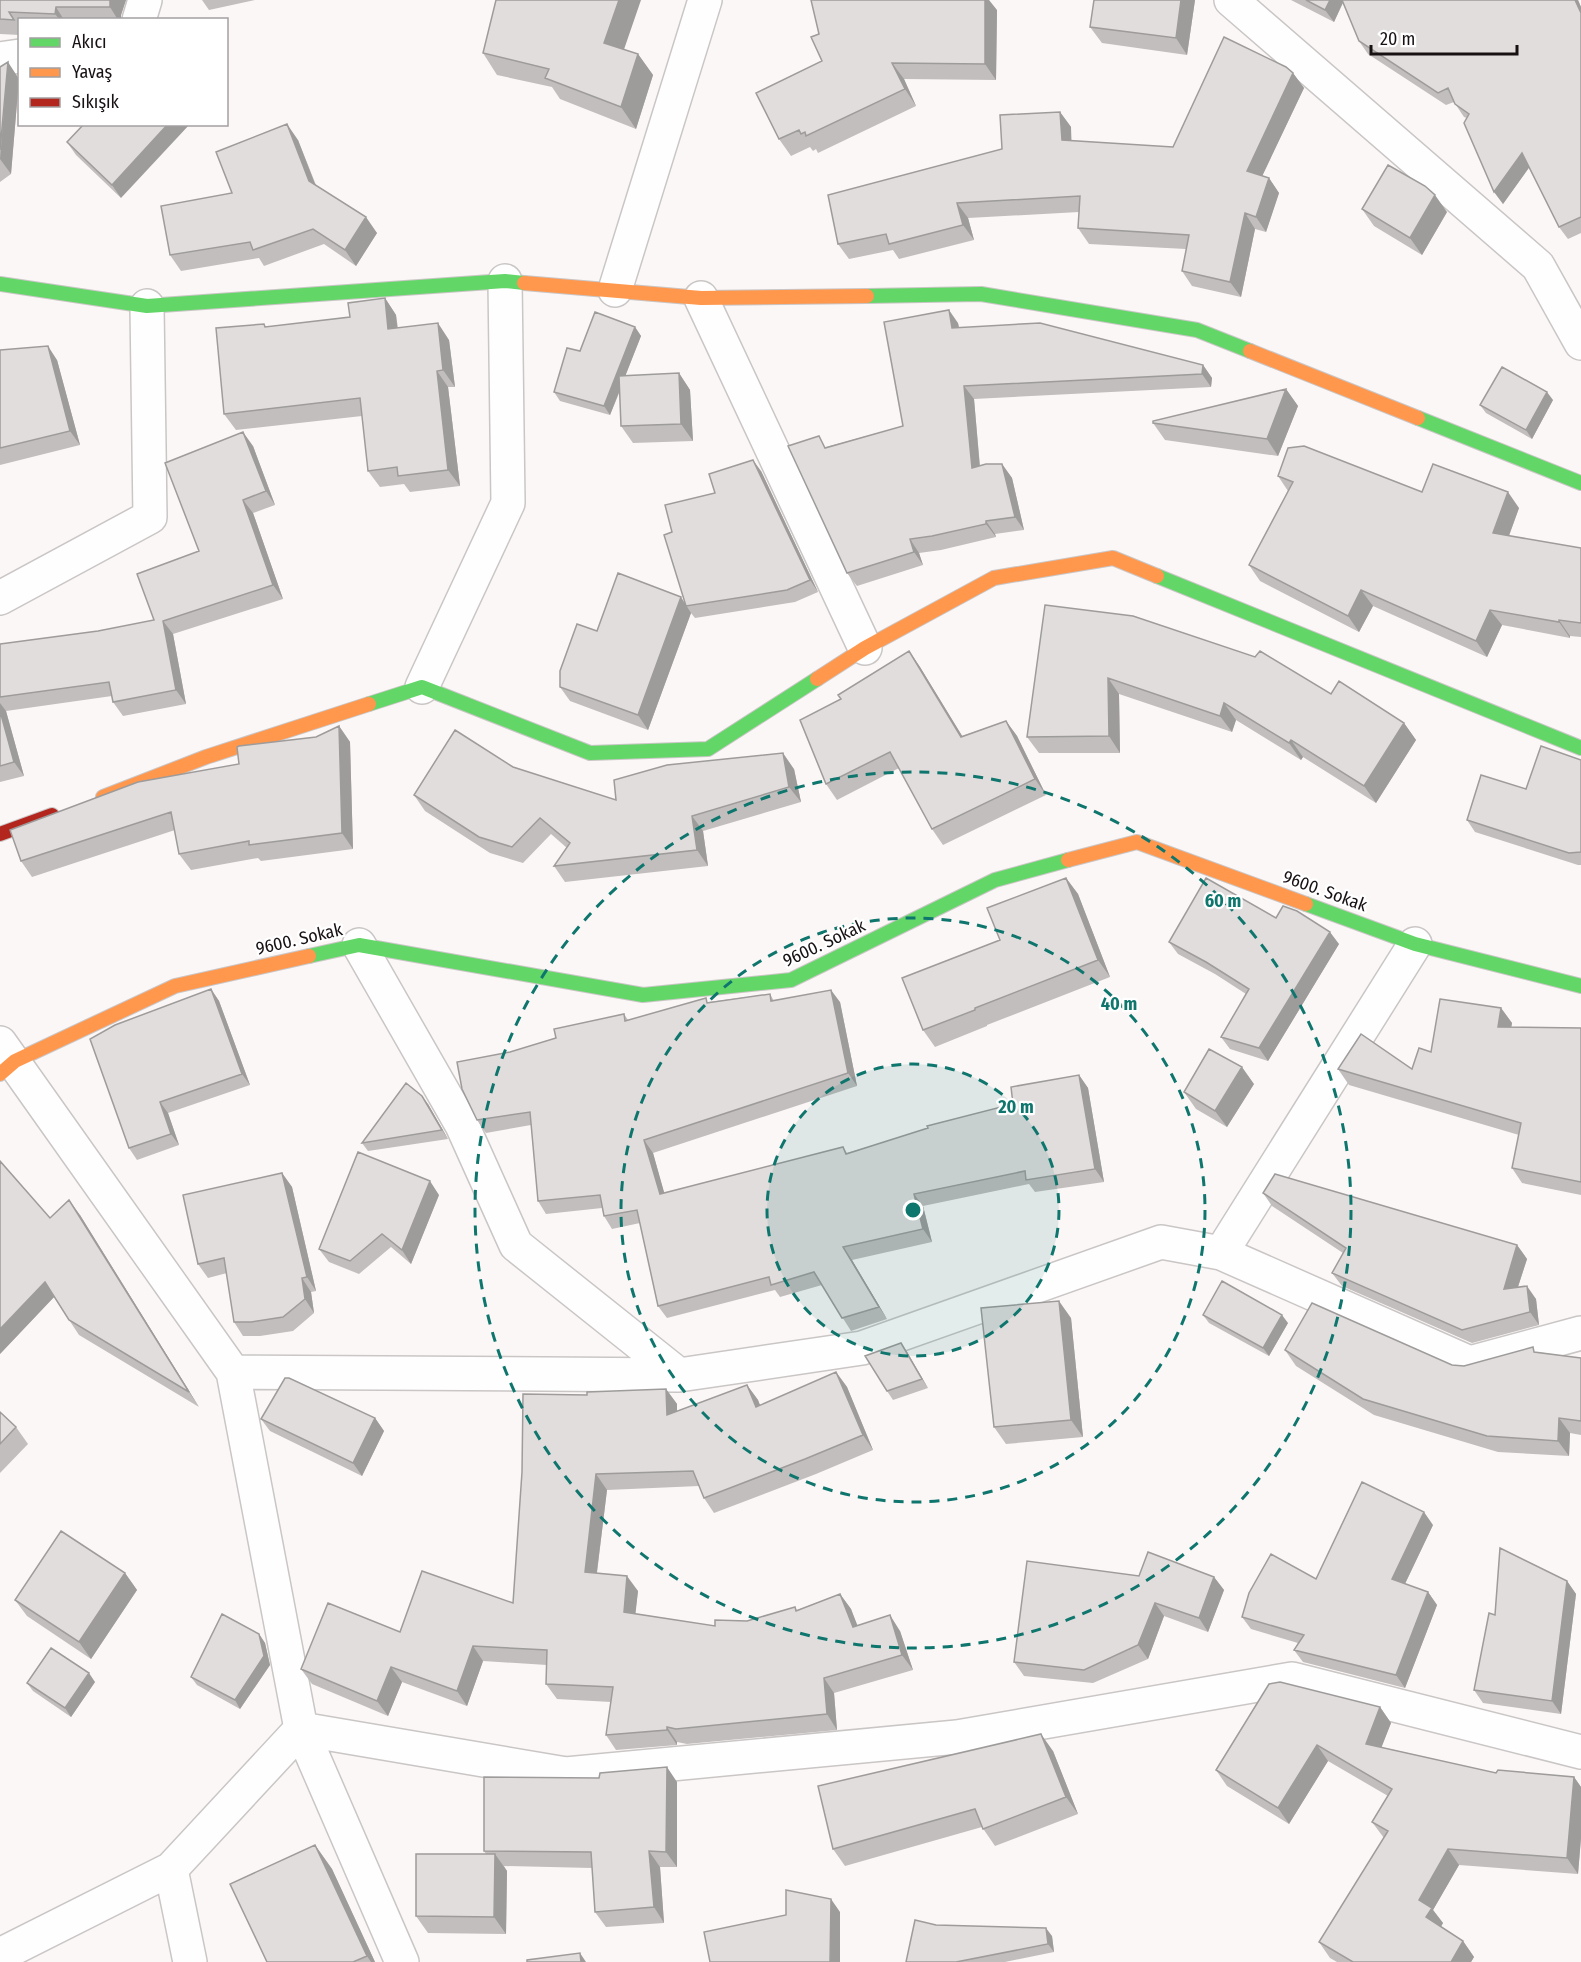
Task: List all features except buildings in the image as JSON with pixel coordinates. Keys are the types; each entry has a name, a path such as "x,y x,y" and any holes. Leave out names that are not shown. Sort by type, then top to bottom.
{"street":[{"path":"140,18 145,0"},
{"path":"615,290 705,0"},
{"path":"1231,0 1538,266 1581,343"},
{"path":"0,59 18,56"},
{"path":"422,687 508,503 505,281"},
{"path":"0,284 147,306 505,281 701,298 981,294 1197,330 1581,483"},
{"path":"701,298 865,648"},
{"path":"0,598 150,516 147,306"},
{"path":"86,803 206,758 422,687 590,753 708,749 865,648 994,578 1113,558 1581,748"},
{"path":"0,834 65,811"},
{"name":"9600. Sokak","path":"5,1059 175,986 359,945 643,995 791,980 996,880 1137,842 1415,944 1581,986"},
{"path":"1221,1253 1415,944"},
{"path":"359,945 462,1125 516,1245 680,1375"},
{"path":"5,1059 233,1372 301,1729 402,1962"},
{"path":"233,1372 680,1375 862,1348 1161,1242 1221,1253 1470,1363 1581,1333"},
{"path":"301,1729 566,1774 957,1737 1292,1679 1581,1752"},
{"path":"0,1955 171,1869 301,1729"},
{"path":"171,1869 190,1962"}],"traffic: fast":[{"path":"0,284 147,306 505,281 524,283"},
{"path":"867,296 981,294 1197,330 1250,351"},
{"path":"1418,418 1581,483"},
{"path":"1157,576 1581,748"},
{"path":"369,704 422,687 590,753 708,749 817,679"},
{"path":"309,956 359,945 643,995 791,980 995,880 1068,860"},
{"path":"1306,904 1415,944 1581,986"}],"traffic: slow":[{"path":"524,283 701,298 867,296"},
{"path":"1250,351 1418,418"},
{"path":"817,679 865,648 994,578 1113,558 1157,576"},
{"path":"103,797 206,757 369,704"},
{"path":"1068,860 1137,842 1306,904"},
{"path":"0,1074 15,1061 175,986 309,956"}],"traffic: jam":[{"path":"0,834 52,815"}]}
